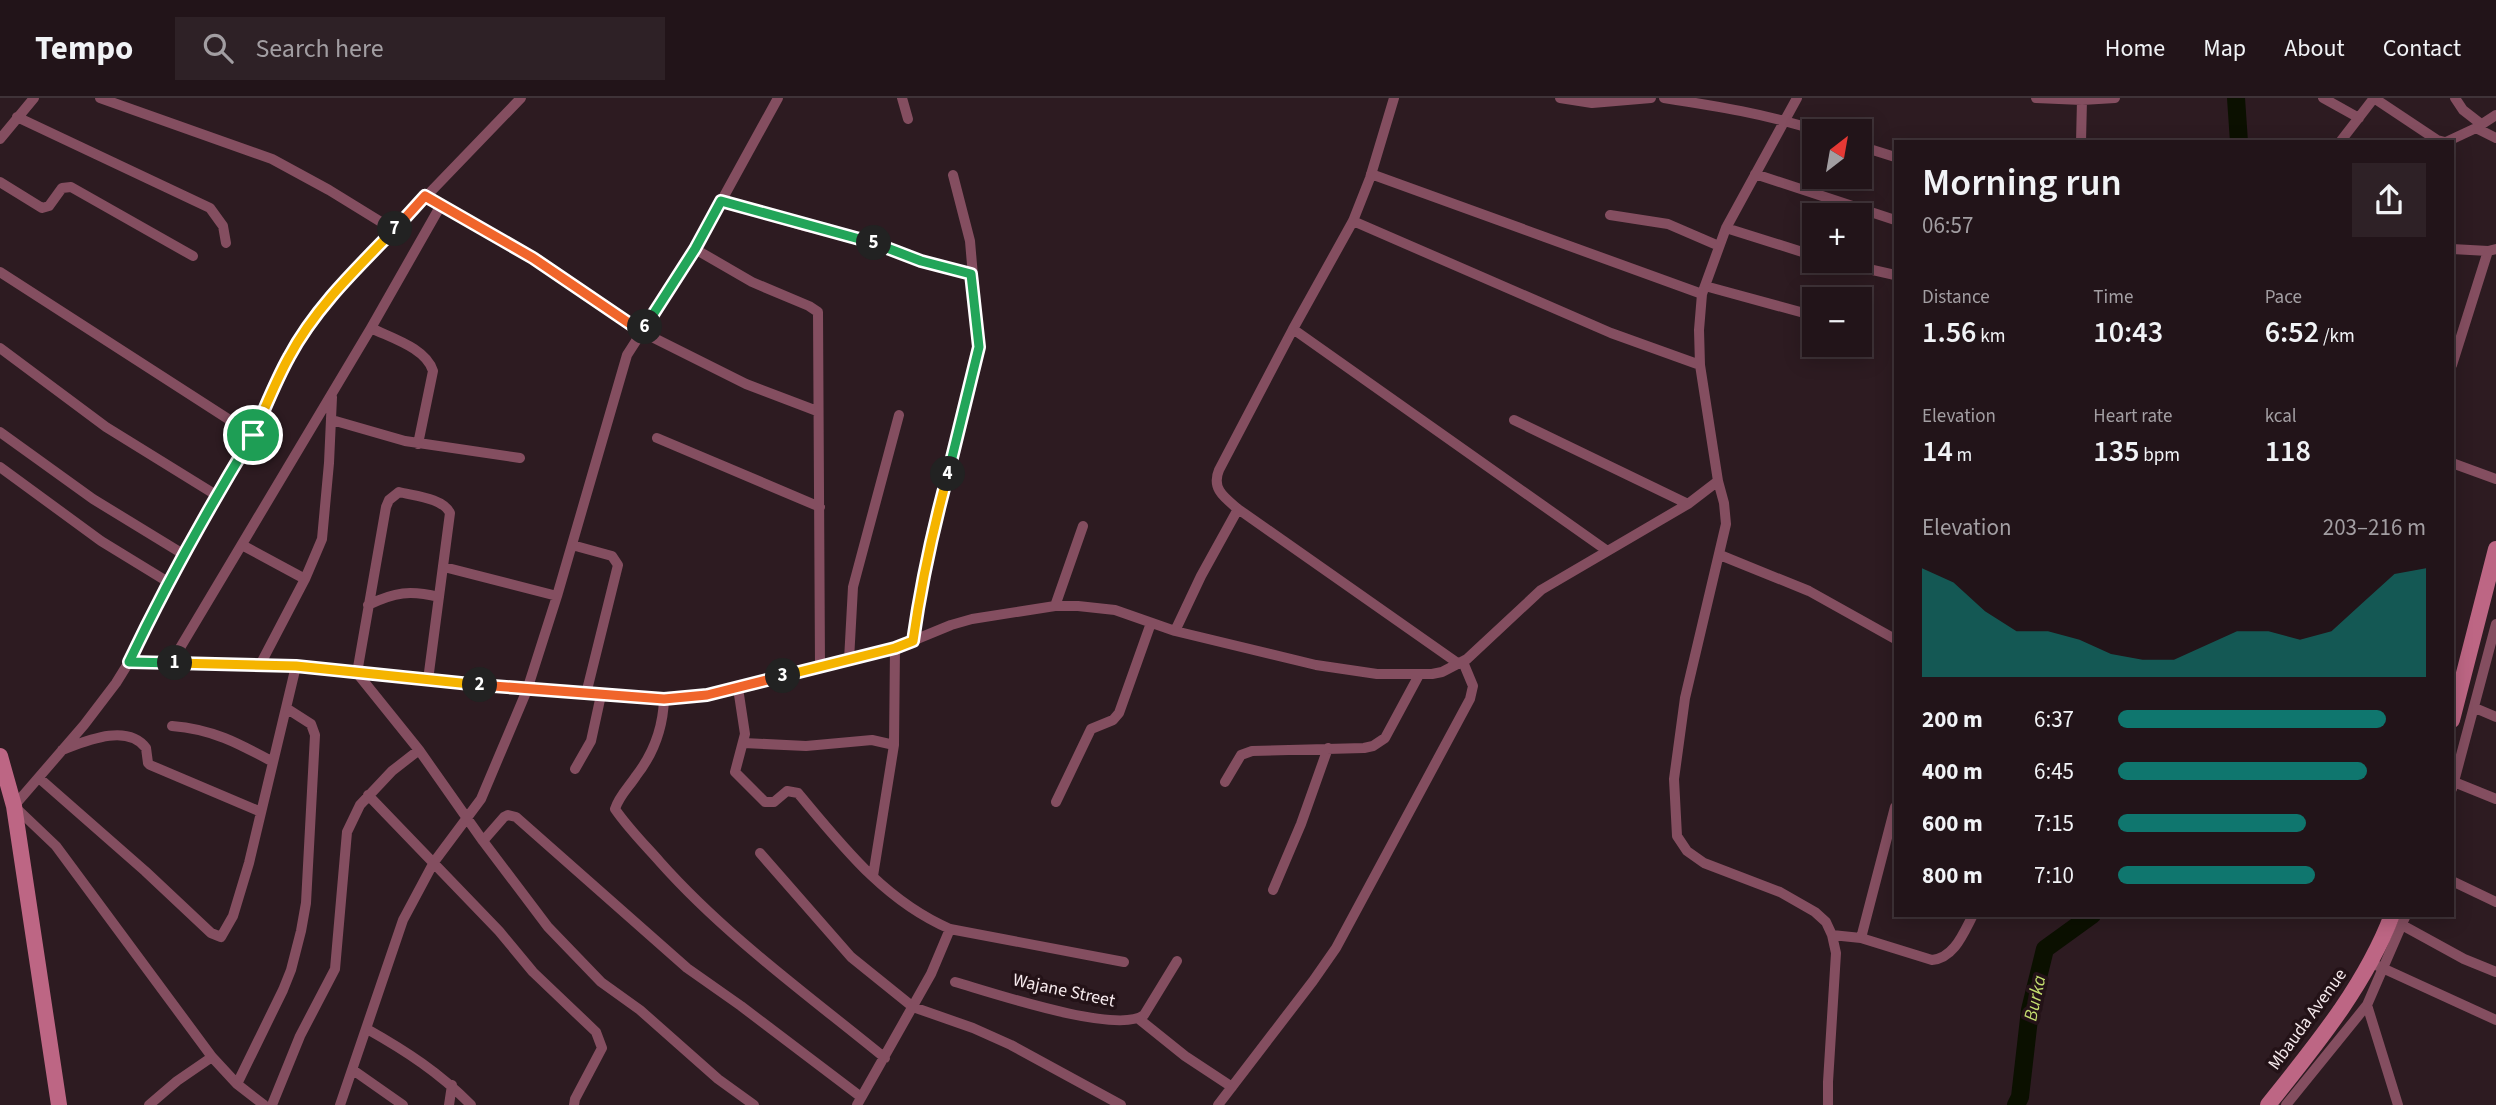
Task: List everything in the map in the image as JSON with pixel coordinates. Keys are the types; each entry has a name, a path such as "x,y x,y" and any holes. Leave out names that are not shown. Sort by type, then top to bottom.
{"street":[{"path":"0,139 34,98"},
{"path":"100,98 272,159 394,230"},
{"path":"14,806 105,699 129,662 183,554 253,435 289,356 316,315 336,290 521,98"},
{"path":"340,1105 403,920 433,862 481,799 527,690 623,366 695,249 778,98"},
{"path":"902,98 908,119"},
{"path":"1218,1105 1313,981 1347,929 1470,699 1473,686 1461,663 1238,509 1217,487 1217,476 1293,329 1353,221 1371,174 1394,98"},
{"path":"1560,98 1592,103 1651,98"},
{"path":"1664,98 1719,106 1802,126"},
{"path":"1797,98 1726,228 1704,290 1699,330 1700,365 1726,524 1685,698 1674,779 1678,836 1686,851 1704,863 1780,892 1815,912 1826,922 1836,953 1828,1105"},
{"path":"2036,98 2115,98"},
{"path":"2323,98 2359,118"},
{"path":"2342,140 2374,98 2437,140"},
{"path":"2455,98 2479,126 2496,138"},
{"path":"2081,140 2082,100"},
{"path":"2449,140 2479,126 2496,114"},
{"path":"17,117 210,208 223,226 226,243"},
{"path":"1872,150 1894,158"},
{"path":"1371,174 1704,290 1802,313"},
{"path":"1755,174 1894,220"},
{"path":"913,641 932,531 979,347 970,241 953,175"},
{"path":"2,187 46,208 62,188 71,187 193,256"},
{"path":"425,196 533,258 642,332 746,384 817,411"},
{"path":"721,201 793,223 865,240 921,261 971,274"},
{"path":"171,663 371,328 441,205"},
{"path":"1610,215 1668,224 1719,246"},
{"path":"1353,221 1611,333 1700,365"},
{"path":"1726,228 1802,252"},
{"path":"2454,248 2492,250 2454,359"},
{"path":"695,249 752,282 818,312 820,666"},
{"path":"1872,270 1894,275"},
{"path":"0,272 253,435"},
{"path":"371,328 417,351 431,364 433,371 418,444"},
{"path":"1293,329 1606,550"},
{"path":"0,348 106,427 216,495"},
{"path":"260,665 305,579 322,539 332,394"},
{"path":"849,660 853,587 899,415"},
{"path":"332,420 418,444 520,458"},
{"path":"1514,420 1688,504"},
{"path":"0,432 93,499 183,554"},
{"path":"657,438 820,507"},
{"path":"2454,464 2496,479"},
{"path":"0,467 101,541 168,582"},
{"path":"129,662 296,666 527,690 664,699 707,695 849,660 895,648 972,619 1055,606 1115,610 1175,631 1316,665 1377,674 1419,675 1442,672 1461,663 1534,596 1606,550 1688,504 1718,481"},
{"path":"428,680 450,519 449,508 439,502 399,492 393,495 386,507 358,673 419,750 548,928 601,982 640,1010 718,1079 754,1105"},
{"path":"1175,631 1201,576 1238,509"},
{"path":"1055,606 1083,527"},
{"path":"242,545 305,579"},
{"path":"572,545 612,556 618,565 586,694"},
{"path":"2454,712 2496,549"},
{"path":"1720,555 1809,591 1894,638"},
{"path":"444,567 557,596"},
{"path":"368,605 386,597 410,592 439,597"},
{"path":"1056,802 1091,729 1113,720 1119,713 1151,623"},
{"path":"2454,781 2496,624"},
{"path":"873,876 894,746 895,648"},
{"path":"39,779 217,937 225,935 249,863 296,666"},
{"path":"1225,782 1246,752 1364,748 1380,742 1390,730 1419,675"},
{"path":"738,688 744,720 744,743 734,767 740,777 768,803 774,802 787,791 798,793 831,833 903,904 950,929 1124,962"},
{"path":"575,769 591,741 601,695"},
{"path":"664,699 663,716 656,742 643,768 619,798 615,809 680,885 736,937 885,1058"},
{"path":"237,1084 268,1024 291,970 306,903 315,735 311,724 286,708"},
{"path":"2474,708 2496,717"},
{"path":"172,726 189,727 223,736 273,762"},
{"path":"62,750 116,735 134,738 144,745 150,765 261,812"},
{"path":"744,743 806,746 872,740 894,746"},
{"path":"1273,890 1301,824 1328,748"},
{"path":"272,1105 300,1037 334,969 345,843 356,812 391,771 419,750"},
{"path":"0,756 14,806 59,1105"},
{"path":"2454,785 2496,799"},
{"path":"368,795 499,931 533,972 596,1032 602,1048 574,1105"},
{"path":"14,806 56,846 212,1057 237,1084 264,1105"},
{"path":"1861,938 1894,811"},
{"path":"483,841 504,817 516,817 688,968 763,1022 859,1101 931,974 950,929"},
{"path":"760,853 850,957 913,1007 973,1028 1011,1045 1121,1105"},
{"path":"2454,882 2496,902"},
{"path":"1832,935 1861,938 1932,960 1942,959 1957,944 1972,917"},
{"path":"2400,919 2464,959 2496,972"},
{"name":"Mbauda Avenue","path":"2268,1105 2376,965 2400,919"},
{"path":"1177,961 1149,1009 1139,1019 1185,1056 1232,1087"},
{"path":"2286,1105 2367,1005 2376,965 2496,1020"},
{"name":"Wajane Street","path":"955,982 1078,1015 1106,1020 1139,1019"},
{"path":"2367,1005 2398,1105"},
{"path":"367,1029 416,1058 452,1085 471,1105"},
{"path":"149,1105 177,1081 212,1057"},
{"path":"353,1070 403,1105"},
{"path":"449,1105 452,1085"}],"waterway":[{"name":"Burka","path":"2236,98 2239,140"},
{"name":"Burka","path":"2016,1105 2020,1097 2030,1010 2045,949 2089,917"}],"route":[{"path":"425,196 533,258 642,332 695,249 721,201 804,226 849,235 921,261 971,274 978,318 979,347 932,531 913,641 724,692 664,699 527,690 296,666 129,662 183,554 253,435 289,356 316,315 336,290 425,196"}]}
